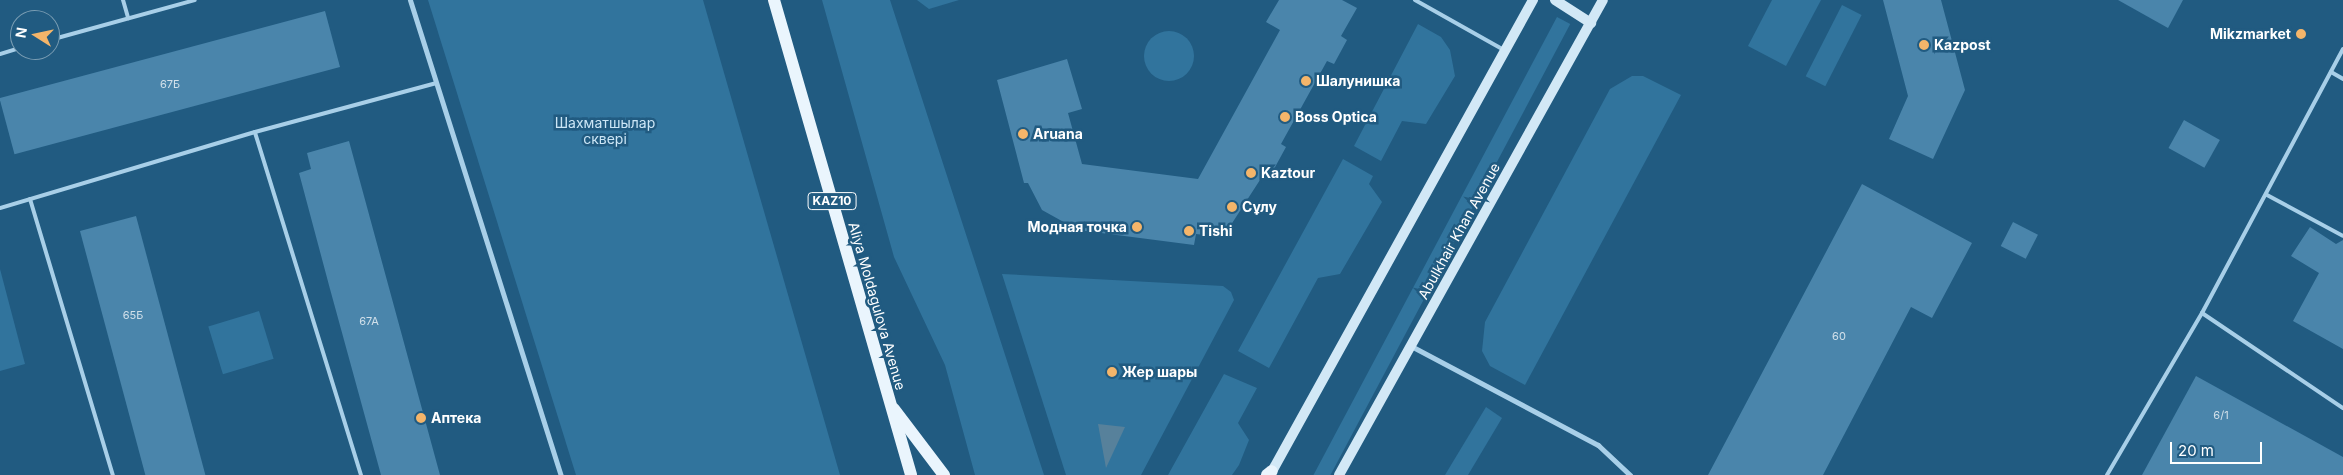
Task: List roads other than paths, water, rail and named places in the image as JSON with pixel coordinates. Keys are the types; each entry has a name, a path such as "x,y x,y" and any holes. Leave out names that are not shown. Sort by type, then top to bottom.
{"main road":[{"name":"Aliya Moldagulova Avenue","path":"774,0 911,475"},
{"path":"1270,474 1533,0"},
{"path":"1555,0 1591,23"},
{"name":"Abulkhair Khan Avenue","path":"1339,475 1603,0"},
{"path":"889,403 944,475"}],"street":[{"path":"410,0 561,475"},
{"path":"1411,346 1598,446 1630,475"}],"lane":[{"path":"123,0 128,18"},
{"path":"60,37 195,0"},
{"path":"1415,0 1506,51"},
{"path":"2107,475 2202,313 2343,49"},
{"path":"2331,72 2343,79"},
{"path":"0,208 254,132 436,83"},
{"path":"254,132 360,475"},
{"path":"2267,194 2343,236"},
{"path":"30,199 113,475"},
{"path":"2202,313 2343,408"}],"place":[{"name":"Mikzmarket","path":"2301,34"},
{"name":"Kazpost","path":"1924,45"},
{"name":"Шалунишка","path":"1306,81"},
{"name":"Boss Optica","path":"1285,117"},
{"name":"Aruana","path":"1023,134"},
{"name":"Kaztour","path":"1251,173"},
{"name":"Сұлу","path":"1232,207"},
{"name":"Модная точка","path":"1137,227"},
{"name":"Tishi","path":"1189,231"},
{"name":"Жер шары","path":"1112,372"},
{"name":"Аптека","path":"421,418"}],"park label":[{"name":"Шахматшылар сквері","path":"605,132"}]}
